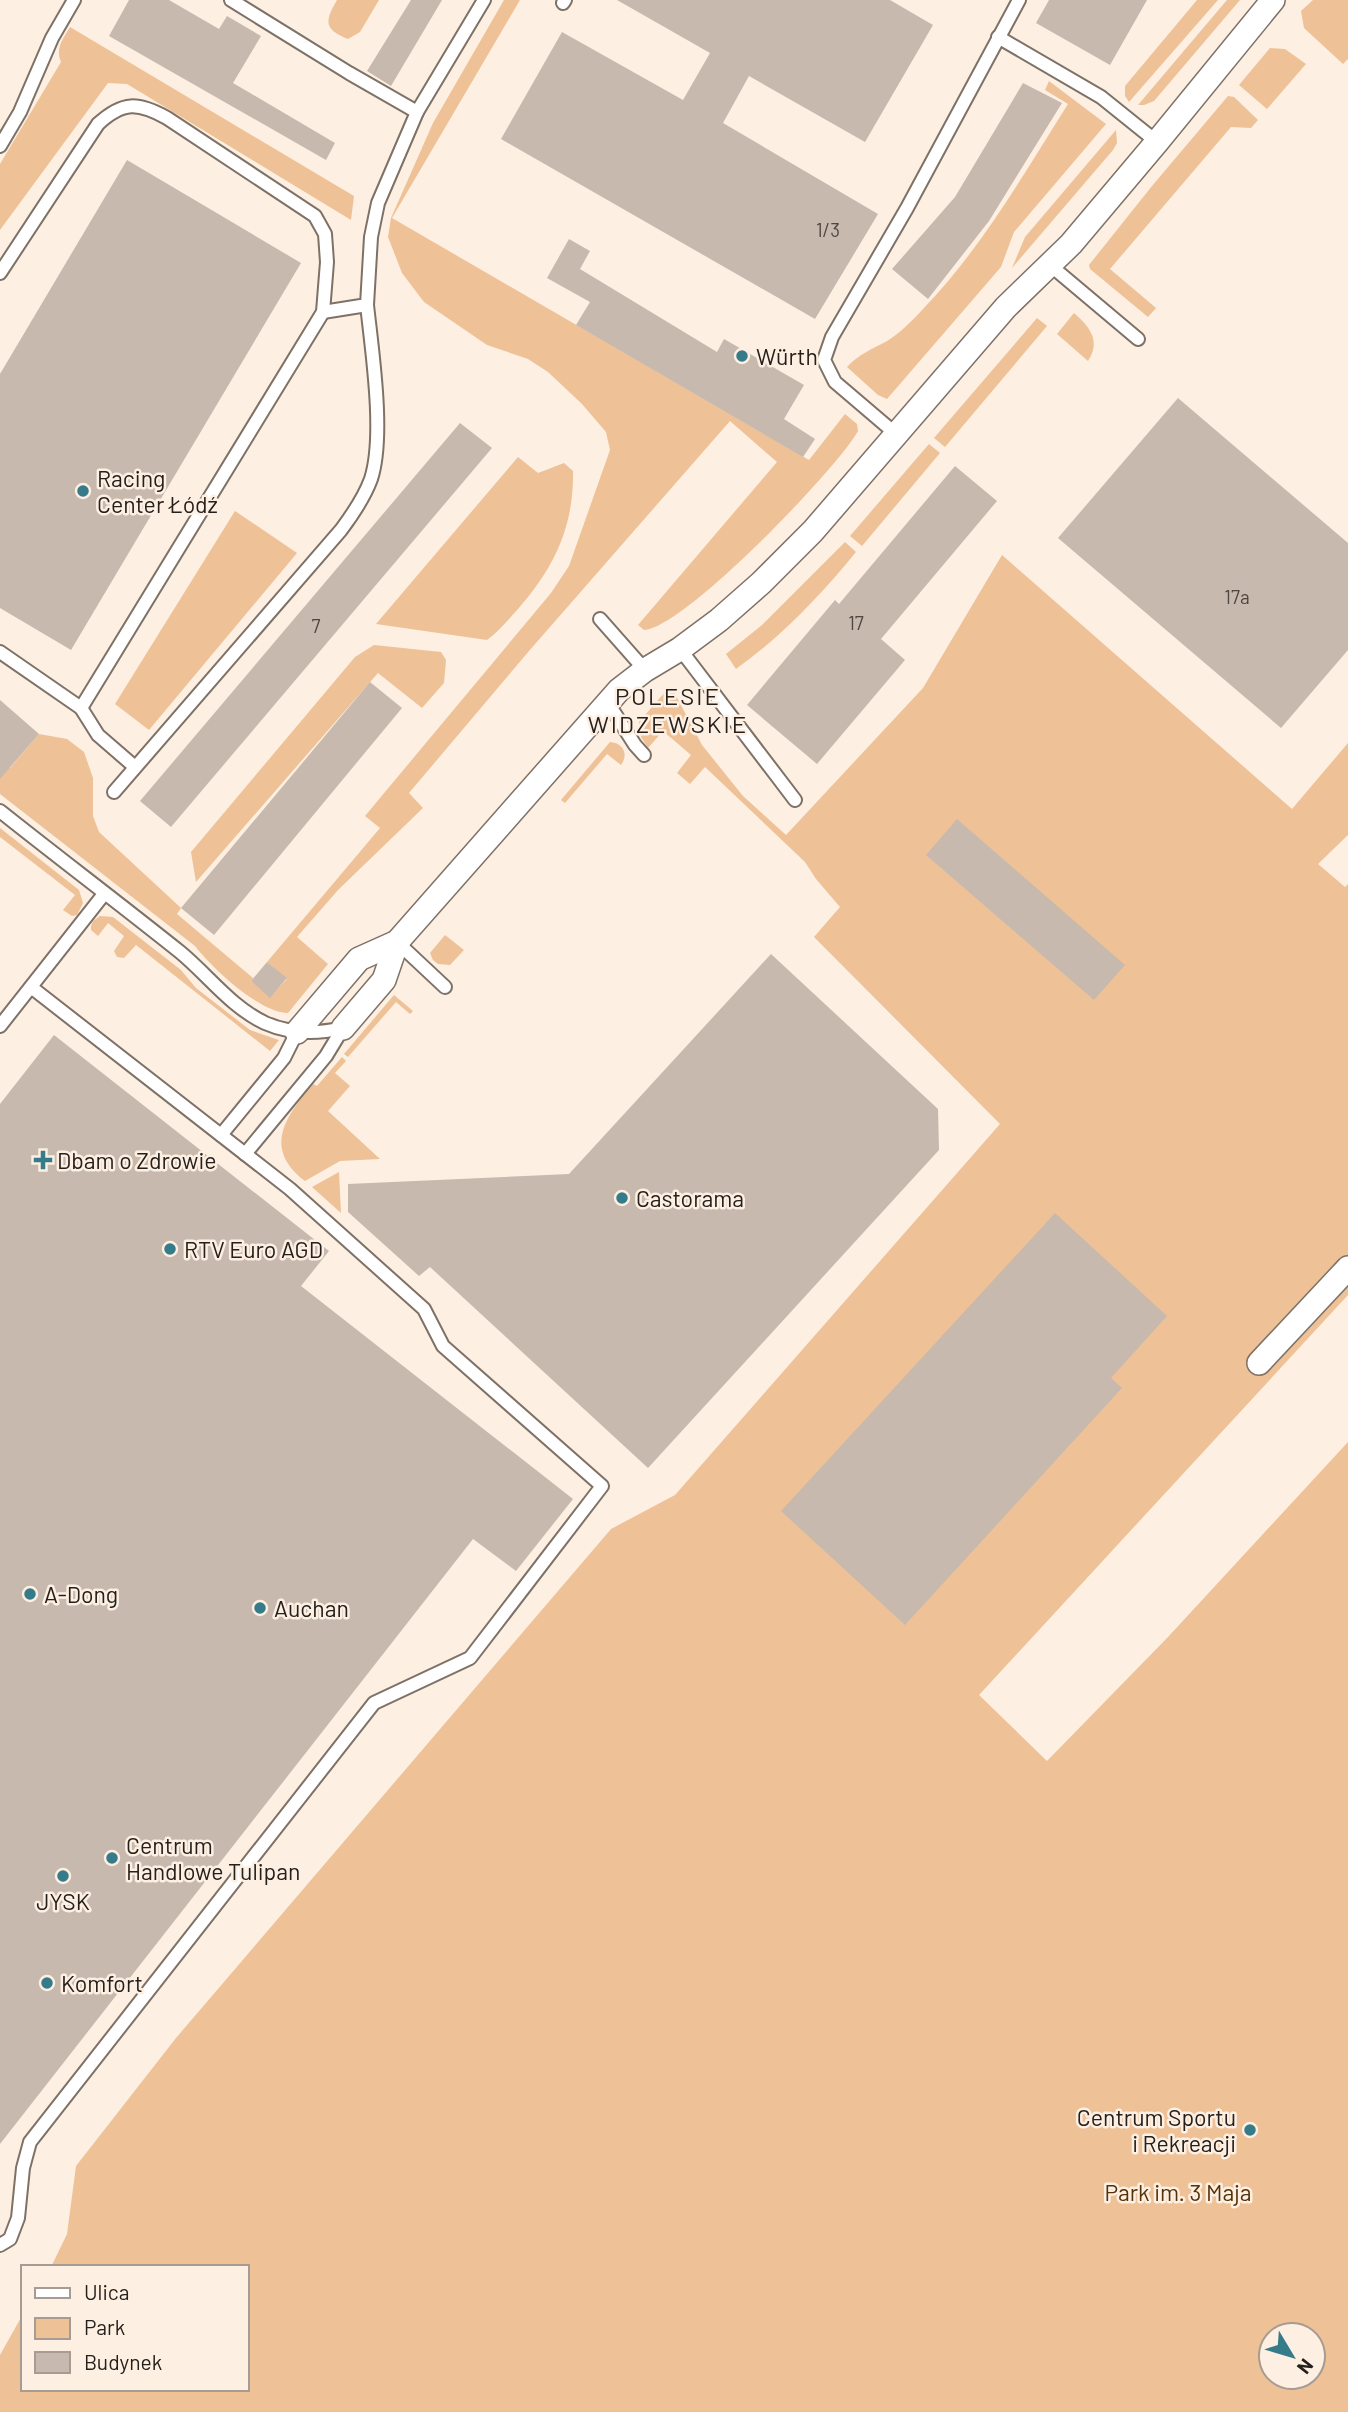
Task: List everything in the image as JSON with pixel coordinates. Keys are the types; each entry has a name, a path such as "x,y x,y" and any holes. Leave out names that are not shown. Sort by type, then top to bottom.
{"street":[{"path":"343,1027 384,980 397,942 619,690 719,620 789,556 1006,307 1051,265 1157,142 1273,0"},
{"path":"297,1032 359,959 397,942"},
{"path":"1259,1363 1348,1268"}],"lane":[{"path":"0,146 20,112 52,38 74,0"},
{"path":"231,0 417,112"},
{"path":"114,792 341,530 361,502 372,477 377,446 373,365 366,305 371,237 378,203 417,112 484,0"},
{"path":"896,434 835,382 824,360 832,337 907,208 1019,0"},
{"path":"998,37 1101,97 1157,142"},
{"path":"0,273 98,124 110,112 123,107 137,106 167,118 315,216 325,234 327,262 323,312 81,708"},
{"path":"1051,265 1138,339"},
{"path":"323,312 366,305"},
{"path":"600,619 645,670"},
{"path":"680,649 795,800"},
{"path":"0,652 81,708 98,735 135,767"},
{"path":"608,703 644,755"},
{"path":"0,811 178,951 250,1015 277,1028 297,1032 327,1032 343,1027"},
{"path":"0,1026 104,894"},
{"path":"397,942 445,987"},
{"path":"0,2245 10,2239 18,2218 23,2168 30,2142 374,1703 470,1658 602,1486 443,1346 424,1309 290,1189 31,987"},
{"path":"245,1154 326,1056 343,1027"},
{"path":"221,1135 284,1058 297,1032"}],"green space":[{"path":"337,0 379,0 360,32 348,39 330,28 330,14"},
{"path":"504,0 520,0 392,218 809,460 845,414 857,424 858,431 822,478 724,576 664,623 644,630 638,625 777,462 730,421 409,793 423,808 338,890 297,937 328,964 288,1013 277,1011 264,1006 237,988 195,946 0,794 0,760 10,768 39,734 67,739 84,752 93,778 93,816 99,832 181,908 177,914 253,978 251,981 270,997 287,979 267,962 380,828 365,816 551,593 569,566 610,450 606,432 582,404 548,372 528,359 487,345 424,302 402,273 388,237 391,218 433,123"},
{"path":"1197,0 1218,0 1129,102 1125,96 1125,86"},
{"path":"1227,0 1240,0 1154,101 1138,105"},
{"path":"1313,0 1348,0 1348,59 1343,64 1304,28 1301,11"},
{"path":"70,27 354,196 351,220 127,84 108,83 0,230 0,164 61,62 59,48"},
{"path":"1270,48 1285,49 1306,64 1267,109 1239,85"},
{"path":"1049,81 1106,124 1014,232 1001,267 887,399 878,395 847,367 892,338 910,322 944,286 983,236 1068,104 1045,90"},
{"path":"1228,96 1234,97 1258,120 1251,128 1231,127 1110,269 1156,308 1148,317 1090,269 1089,265"},
{"path":"1116,130 1117,143 1113,150 1012,268 1025,237"},
{"path":"1074,313 1089,329 1094,341 1088,361 1057,334"},
{"path":"1037,318 1047,326 945,447 934,438"},
{"path":"929,444 940,453 862,546 850,536"},
{"path":"518,457 538,473 564,463 573,471 566,528 551,562 531,594 487,640 376,624"},
{"path":"235,511 297,553 149,730 115,704"},
{"path":"845,542 856,552 843,568 785,629 736,669 726,654 762,625"},
{"name":"Park im. 3 Maja","path":"1002,555 1292,809 1348,743 1348,835 1318,864 1345,887 1348,884 1348,1295 979,1695 1047,1761 1168,1637 1348,1442 1348,2412 0,2412 0,2355 21,2318 21,2391 248,2391 248,2265 52,2265 67,2234 76,2166 176,2038 611,1529 675,1495 1000,1124 814,937 840,907 805,862 705,767 690,784 677,773 691,755 663,731 648,748 641,737 639,722 665,692 674,692 702,745 743,796 786,835 923,688"},
{"path":"374,645 441,652 446,660 444,683 422,708 378,673 196,882 191,852 355,657"},
{"path":"610,742 618,744 623,750 621,765 607,754 565,803 561,800"},
{"path":"0,828 79,890 83,903 77,915 72,916 63,910 75,895 0,837"},
{"path":"100,916 113,917 181,970 196,988 250,1030 279,1040 270,1051 136,945 124,958 117,957 114,951 124,936 108,923 98,936 91,930 91,926"},
{"path":"445,935 464,950 450,965 438,964 430,953"},
{"path":"394,995 413,1011 410,1014 396,1002 348,1057 344,1054"},
{"path":"342,1057 346,1061 335,1073 350,1086 328,1111 380,1159 340,1161 305,1181 292,1169 284,1156 283,1132 287,1120 303,1096 313,1084 317,1086"},
{"path":"339,1172 341,1213 312,1187"}],"building":[{"path":"129,0 169,0 219,29 227,16 261,36 233,83 335,143 326,160 109,36"},
{"path":"411,0 442,0 391,86 367,71"},
{"path":"617,0 890,0 933,25 865,142 749,76 723,123 878,214 815,319 501,139 562,32 683,100 710,53"},
{"path":"1049,0 1147,0 1110,65 1036,23"},
{"path":"1023,83 1062,103 989,221 928,299 892,269 955,197"},
{"name":"Racing Center Łódź","path":"127,160 301,263 71,650 0,608 0,374"},
{"path":"569,239 590,251 580,269 717,352 724,339 804,385 784,419 815,439 803,457 576,325 590,302 547,278"},
{"path":"1178,398 1348,543 1348,650 1281,728 1058,538"},
{"path":"460,423 492,448 171,827 140,801"},
{"path":"955,466 997,501 881,639 905,660 817,764 747,705 835,600 839,604"},
{"path":"370,682 402,708 214,935 181,908"},
{"path":"0,700 39,734 0,779"},
{"path":"957,819 1125,965 1094,1000 926,855"},
{"name":"Castorama","path":"771,954 938,1109 939,1150 648,1468 430,1267 419,1276 348,1212 348,1184 569,1174"},
{"path":"267,962 287,978 270,998 251,981"},
{"name":"Centrum Handlowe Tulipan","path":"54,1035 329,1251 301,1286 573,1499 516,1571 473,1539 0,2144 0,1104"},
{"path":"1055,1213 1167,1316 1111,1378 1122,1388 905,1625 781,1511"}],"place":[{"name":"Würth","path":"742,356"},
{"name":"Racing Center Łódź","path":"83,491"},
{"name":"Dbam o Zdrowie","path":"43,1160"},
{"name":"Castorama","path":"622,1198"},
{"name":"RTV Euro AGD","path":"170,1249"},
{"name":"A-Dong","path":"30,1594"},
{"name":"Auchan","path":"260,1608"},
{"name":"Centrum Handlowe Tulipan","path":"112,1858"},
{"name":"JYSK","path":"63,1876"},
{"name":"Komfort","path":"47,1983"},
{"name":"Centrum Sportu i Rekreacji","path":"1250,2130"}],"district":[{"name":"POLESIE WIDZEWSKIE","path":"668,709"}]}
